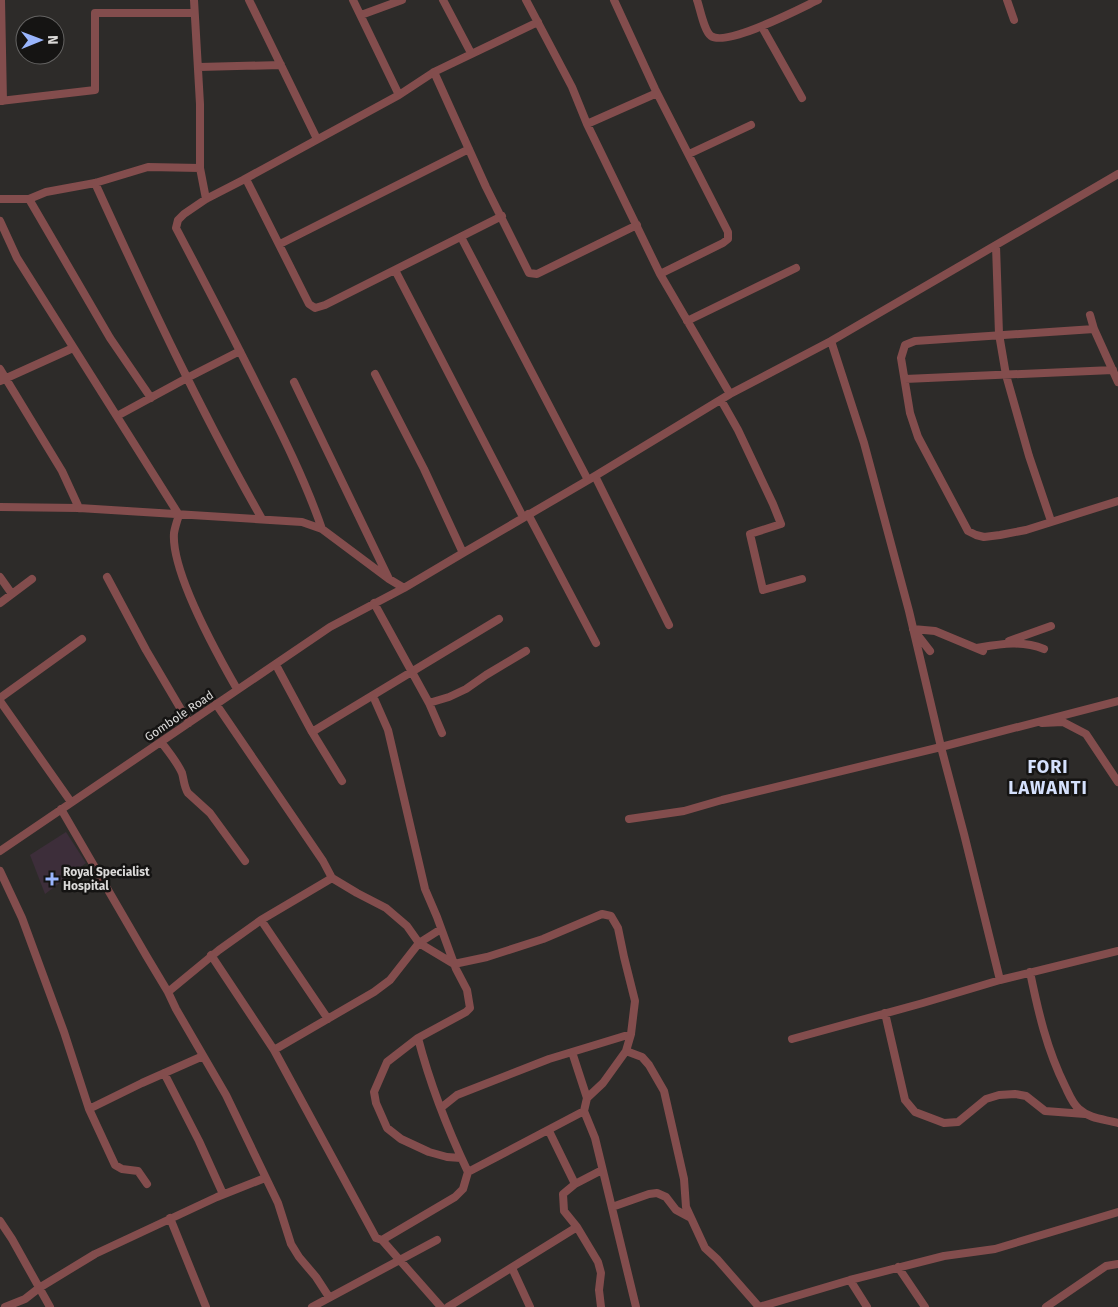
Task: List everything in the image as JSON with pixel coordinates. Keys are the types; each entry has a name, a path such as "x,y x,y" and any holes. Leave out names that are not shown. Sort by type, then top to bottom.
{"street":[{"path":"1,0 1,101 95,90 95,13 194,12"},
{"path":"194,0 199,67 200,168 206,199"},
{"path":"249,0 317,139"},
{"path":"353,0 399,95"},
{"path":"360,14 402,0"},
{"path":"443,0 471,53"},
{"path":"526,0 572,87 587,124 660,274 730,394"},
{"path":"614,0 657,93 728,232 728,239 660,274"},
{"path":"697,0 707,33 712,37 720,38 742,34 762,27 818,0"},
{"path":"1007,0 1014,20"},
{"path":"322,529 311,497 287,444 176,228 178,220 206,199 399,95 434,72 450,66 471,53 538,22"},
{"path":"762,27 802,98"},
{"path":"199,67 282,65"},
{"path":"434,72 486,187 530,273 537,274 637,226"},
{"path":"587,124 657,93"},
{"path":"689,154 750,125"},
{"path":"280,244 469,148"},
{"path":"0,199 29,199 46,192 95,183 148,168 200,168"},
{"name":"Gombole Road","path":"0,851 330,627 404,588 730,394 831,341 1087,191 1117,176"},
{"path":"246,179 309,304 315,308 325,305 502,216"},
{"path":"95,183 155,314 262,519"},
{"path":"29,199 110,338 151,398"},
{"path":"0,221 17,258 179,515 174,533 179,569 216,652 237,689"},
{"path":"461,237 669,625"},
{"path":"996,246 999,334 1006,375 1029,456 1051,521"},
{"path":"687,321 796,268"},
{"path":"395,270 596,643"},
{"path":"1090,315 1094,329 1118,382"},
{"path":"1094,329 915,341 905,345 901,358 910,413 918,438 968,531 976,536 984,537 1026,530 1118,501"},
{"path":"831,341 864,443 913,629 1000,980"},
{"path":"3,380 73,348"},
{"path":"117,416 240,351"},
{"path":"0,369 3,380 62,471 79,508"},
{"path":"905,379 1113,370"},
{"path":"375,374 424,469 463,553"},
{"path":"294,382 390,580"},
{"path":"721,400 738,430 781,524 750,534 763,590 802,579"},
{"path":"0,507 79,508 302,522 322,529 390,580 404,588"},
{"path":"107,576 146,650 189,723"},
{"path":"0,577 12,594"},
{"path":"0,603 32,579"},
{"path":"374,603 429,703 442,733"},
{"path":"312,732 412,673 499,618"},
{"path":"913,629 935,630 980,650 1051,626"},
{"path":"913,629 930,651"},
{"path":"71,802 0,700 82,639"},
{"path":"1000,644 1032,644 1044,649"},
{"path":"429,703 466,689 526,651"},
{"path":"276,665 312,732 342,781"},
{"path":"372,696 388,730 425,889 454,964 467,990 470,1008 418,1038 387,1062 374,1092 376,1103 387,1128 400,1139 429,1152 462,1158"},
{"path":"629,819 684,811 1118,701"},
{"path":"216,704 323,861 332,878 391,912 407,926 419,944 454,964 487,957 543,939 602,914 611,916 618,928 635,1001 631,1034 626,1051 603,1083 587,1098"},
{"path":"1028,723 1063,722 1086,734 1118,782"},
{"path":"161,742 176,761 183,776 185,789 210,813 245,861"},
{"path":"61,808 226,1095 278,1203 292,1244 299,1257 316,1277 329,1297"},
{"path":"0,871 22,918 89,1109 115,1165 122,1169 138,1171 147,1184"},
{"path":"168,992 211,955 261,920 332,878"},
{"path":"261,920 328,1019"},
{"path":"274,1050 374,992 390,980 419,944 441,929"},
{"path":"792,1039 1000,980 1118,951"},
{"path":"211,955 274,1050 376,1238 382,1240 441,1307"},
{"path":"1030,972 1044,1032 1056,1070 1072,1100 1078,1109 1090,1117 1118,1123"},
{"path":"885,1013 905,1100 915,1112 944,1123 958,1122 986,1099 999,1095 1016,1094 1026,1096 1045,1111 1085,1114"},
{"path":"442,1107 458,1095 549,1059 631,1034"},
{"path":"382,1240 454,1197 463,1189 468,1172 448,1130 418,1038"},
{"path":"626,1051 642,1057 650,1066 664,1091 684,1179 686,1207 706,1248 717,1258 759,1307 898,1267 944,1256 995,1249 1118,1212"},
{"path":"572,1052 587,1098 584,1111 595,1138 636,1307"},
{"path":"89,1109 204,1056"},
{"path":"164,1074 199,1141 223,1194"},
{"path":"468,1172 584,1111"},
{"path":"549,1130 575,1184"},
{"path":"601,1307 599,1290 601,1273 598,1262 577,1227 564,1211 563,1194 575,1184 602,1170"},
{"path":"5,1307 24,1299 95,1254 223,1194 265,1178"},
{"path":"612,1207 657,1193 666,1198 676,1210 690,1217"},
{"path":"170,1218 206,1307"},
{"path":"0,1221 2,1230 50,1307"},
{"path":"448,1307 577,1227"},
{"path":"312,1307 322,1305 329,1297 437,1240"},
{"path":"1046,1307 1106,1266 1118,1264"},
{"path":"898,1267 925,1307"},
{"path":"512,1268 530,1307"},
{"path":"850,1280 867,1307"}],"shaded area":[{"name":"Royal Specialist Hospital","path":"66,832 86,863 45,894 30,855"}],"place":[{"name":"Royal Specialist Hospital","path":"52,879"}],"district":[{"name":"FORI LAWANTI","path":"1048,778"}]}
